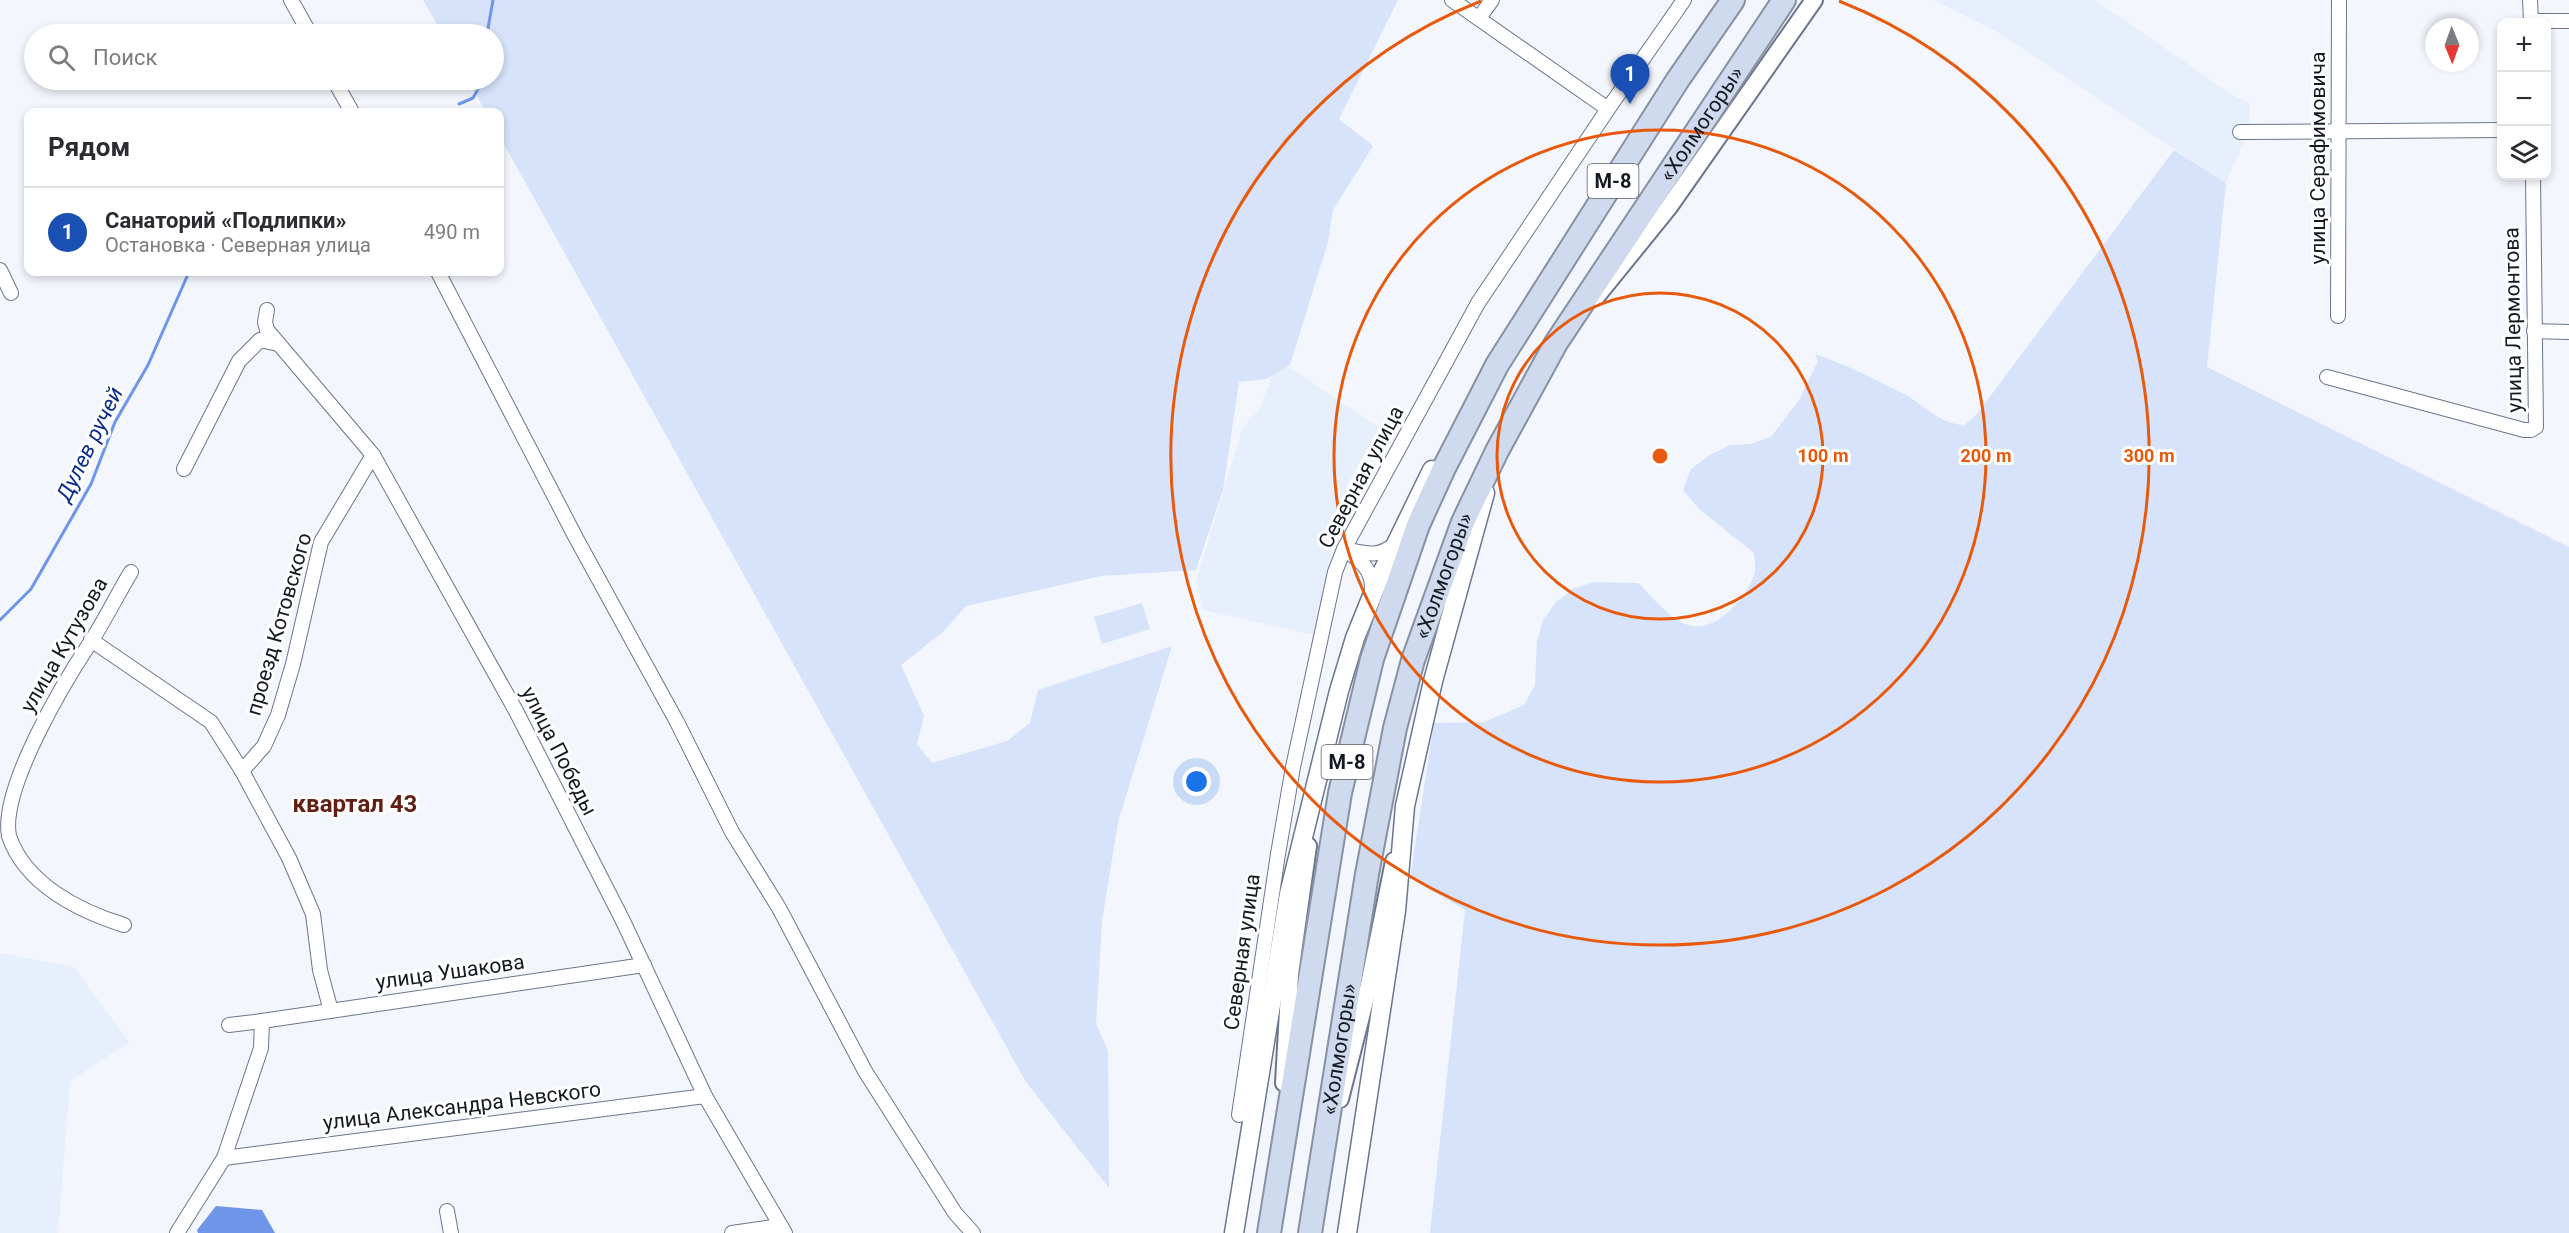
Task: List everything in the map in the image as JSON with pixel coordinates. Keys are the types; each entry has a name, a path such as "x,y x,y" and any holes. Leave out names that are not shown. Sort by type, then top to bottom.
{"highway":[{"name":"«Холмогоры»","path":"1269,1233 1340,793 1359,711 1390,602 1418,525 1478,398 1497,365 1671,90 1733,0"},
{"name":"«Холмогоры»","path":"1310,1233 1367,874 1395,728 1427,621 1463,522 1497,451 1556,343 1784,0"}],"main road":[{"path":"1234,1233 1287,904 1339,691 1355,638 1394,544 1436,464 1478,398"},
{"path":"1347,1233 1396,911 1405,806 1433,681 1497,451"}],"street":[{"path":"291,0 304,24"},
{"path":"1452,0 1608,109"},
{"path":"1479,18 1492,0"},
{"name":"Северная улица","path":"1239,1115 1293,767 1335,572 1344,549 1478,303 1684,0"},
{"path":"1556,343 1614,278 1669,207 1814,0"},
{"name":"улица Серафимовича","path":"2338,316 2339,0"},
{"path":"2530,0 2531,18"},
{"path":"2551,21 2569,21"},
{"path":"340,90 350,108"},
{"path":"2240,132 2339,129 2497,130"},
{"name":"улица Лермонтова","path":"2327,377 2531,430 2536,427 2532,180"},
{"path":"0,270 11,293"},
{"path":"440,276 576,538 677,722 732,832 779,908 865,1071 955,1213 973,1233"},
{"name":"улица Победы","path":"267,310 265,322 267,330 373,455 516,711 644,965 705,1096 782,1229"},
{"path":"2534,331 2569,332"},
{"path":"184,469 239,361 260,340 278,344"},
{"name":"проезд Котовского","path":"242,771 264,746 278,715 293,664 321,542 373,455"},
{"path":"1344,549 1373,555 1384,553 1394,544"},
{"path":"1344,549 1365,564 1373,578 1372,594"},
{"name":"улица Кутузова","path":"124,925 94,915 62,898 27,869 8,835 8,798 55,694 92,640 131,572"},
{"path":"92,640 211,722 242,771 289,858 313,914 320,970 331,1011"},
{"path":"1282,1144 1290,974 1314,800"},
{"path":"1323,1152 1344,1086 1369,985 1405,806"},
{"name":"улица Ушакова","path":"262,1021 644,965"},
{"path":"177,1233 224,1158 261,1048 262,1021 229,1025"},
{"name":"улица Александра Невского","path":"224,1158 705,1096"},
{"path":"1258,1233 1279,1167"},
{"path":"1317,1233 1319,1179"},
{"path":"447,1211 452,1233"},
{"path":"732,1233 782,1229"}],"shaded area":[{"path":"423,0 1398,0 1339,119 1373,146 1333,210 1328,242 1290,365 1266,379 1239,382 1223,490 1196,570 1101,576 966,606 943,632 901,665 924,716 917,744 932,763 1007,741 1030,723 1038,690 1172,646 1118,822 1102,921 1096,1024 1108,1051 1109,1188 1026,1082 504,144 504,108 484,108 474,90 504,90 504,24 437,24"},
{"path":"1933,0 2095,0 2231,94 2250,104 2249,130 2226,183 1997,32"},
{"path":"2174,150 2226,183 2207,367 2569,547 2569,1233 1430,1233 1465,910 1410,878 1434,723 1484,722 1524,705 1535,685 1537,641 1543,620 1556,602 1573,589 1594,582 1638,583 1668,613 1681,622 1698,626 1719,619 1736,604 1754,576 1754,553 1699,509 1683,490 1691,469 1710,455 1730,445 1750,444 1771,437 1799,400 1818,361 1815,354 1849,367 1912,398 1948,422 1965,425 1977,414"},
{"path":"1277,364 1294,370 1379,428 1346,487 1357,497 1359,503 1332,546 1314,635 1204,610 1196,582 1243,427 1259,410"},
{"path":"1142,603 1150,629 1102,644 1094,617"},
{"path":"0,953 74,967 129,1042 70,1081 58,1233 0,1233"}],"water":[{"path":"216,1206 262,1210 275,1233 198,1233 197,1230"}],"waterway":[{"name":"Дулев ручей","path":"489,24 493,0"},
{"name":"Дулев ручей","path":"459,104 473,98 477,90"},
{"name":"Дулев ручей","path":"0,620 31,589 91,484 115,422 148,365 187,276"}],"place":[{"name":"Санаторий «Подлипки»","path":"1630,104"}],"district":[{"name":"квартал 43","path":"355,804"}]}
